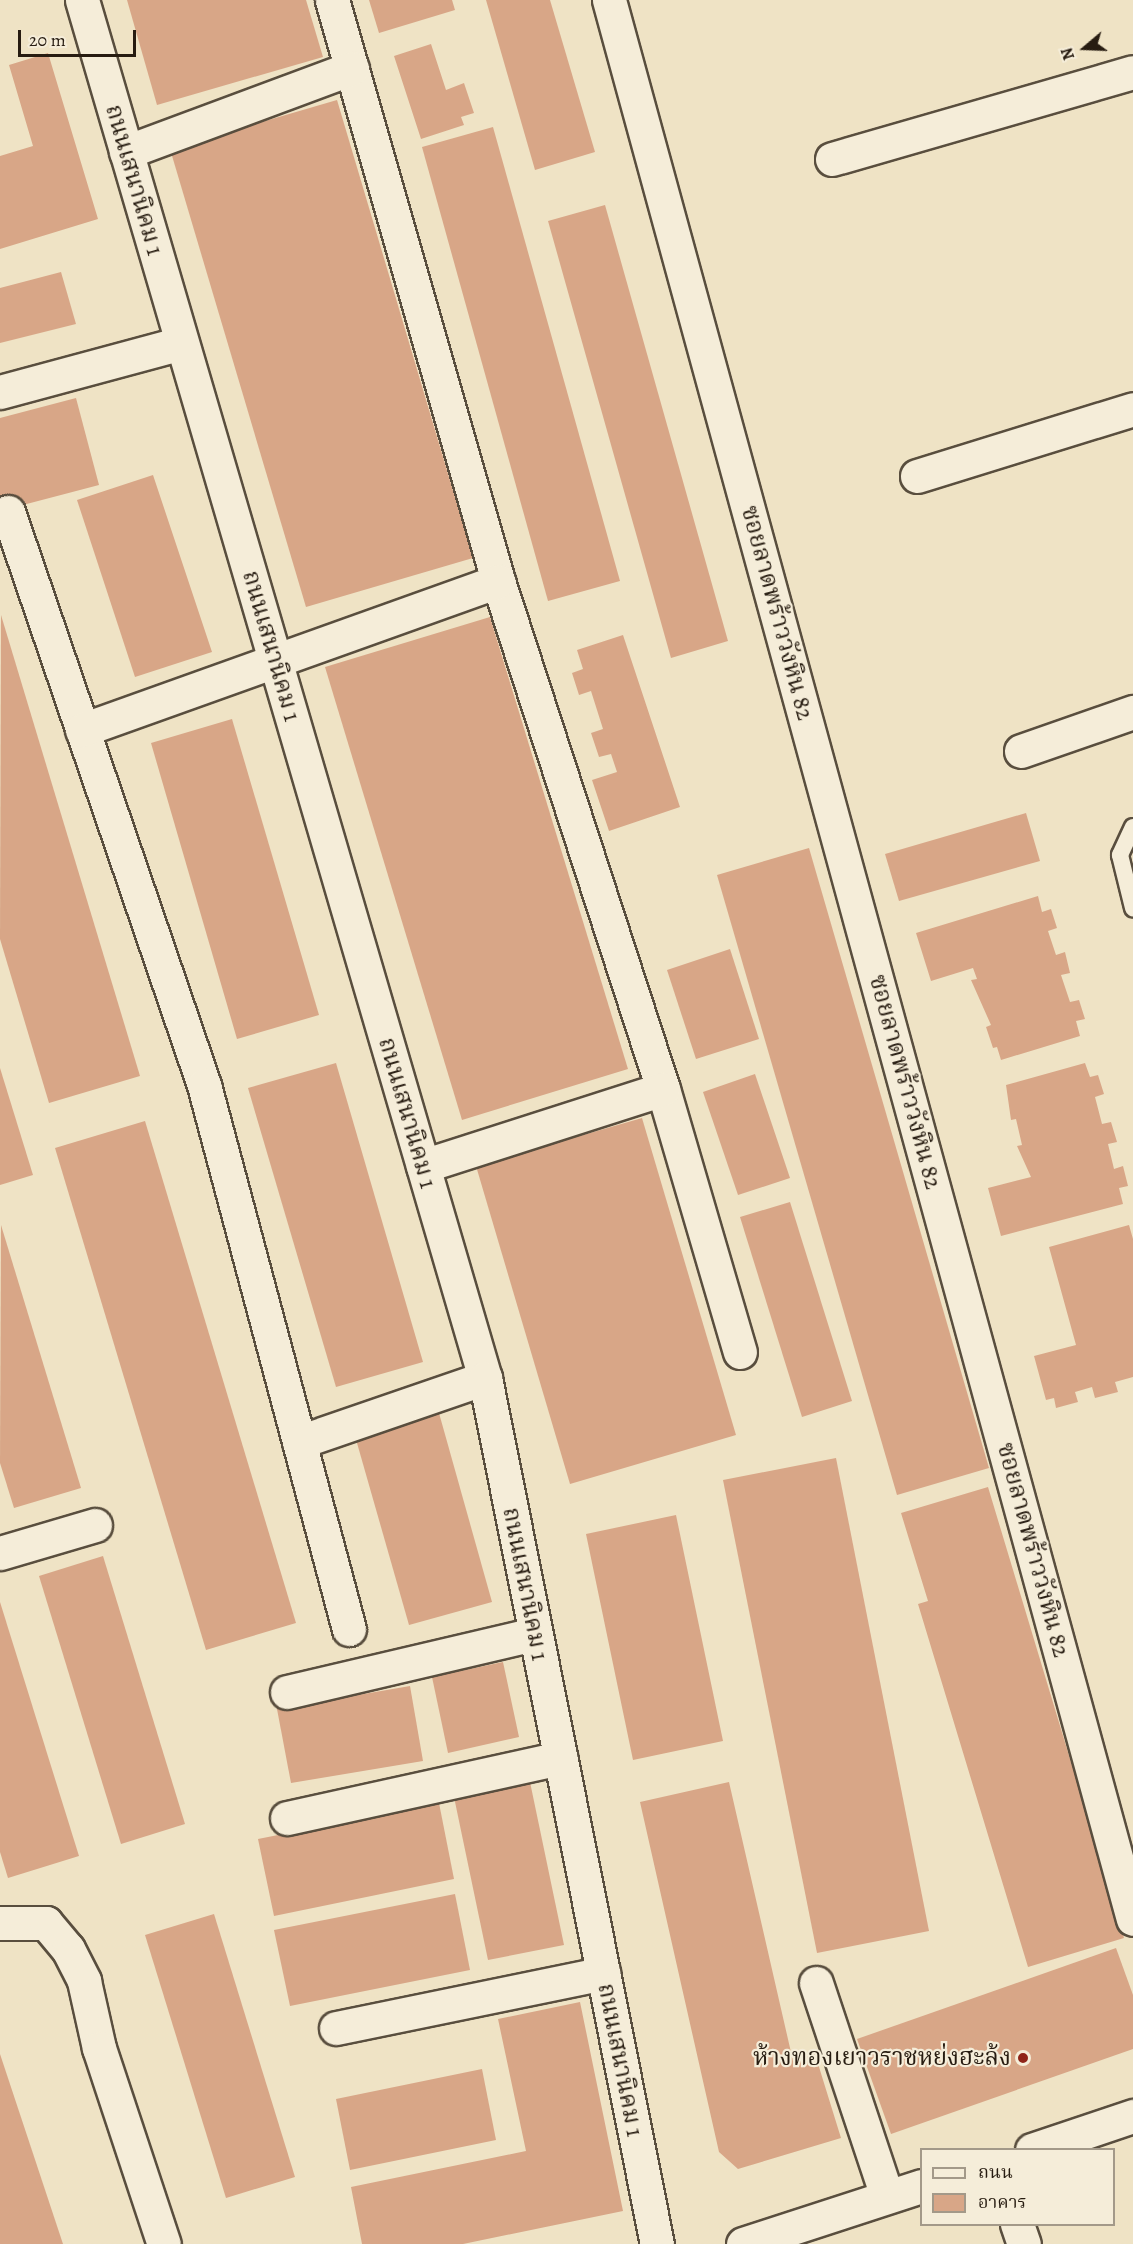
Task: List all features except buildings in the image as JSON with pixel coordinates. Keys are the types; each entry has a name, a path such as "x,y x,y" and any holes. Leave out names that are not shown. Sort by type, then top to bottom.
{"street":[{"name":"ถนนเสนานิคม 1","path":"82,0 484,1378 657,2244"},
{"path":"332,0 498,581 663,1089 740,1352"},
{"name":"ซอยลาดพร้าววังหิน 82","path":"609,0 1133,1919"},
{"path":"126,152 352,68"},
{"path":"832,159 1133,72"},
{"path":"0,392 182,343"},
{"path":"917,476 1133,409"},
{"path":"8,512 204,1085 349,1629"},
{"path":"82,730 498,581"},
{"path":"1021,751 1133,712"},
{"path":"423,1167 663,1089"},
{"path":"299,1442 484,1378"},
{"path":"0,1553 95,1525"},
{"path":"287,1692 535,1634"},
{"path":"287,1818 560,1758"},
{"path":"0,1923 46,1923 69,1949 84,1981 99,2049 164,2244"},
{"path":"336,2028 603,1972"},
{"path":"816,1983 887,2197"},
{"path":"1038,2148 1133,2115"},
{"path":"743,2244 920,2186"},
{"path":"1018,2226 1024,2244"}],"lane":[{"path":"1133,827 1120,855 1133,908"}],"place":[{"name":"ห้างทองเยาวราชหย่งฮะล้ง","path":"1023,2058"}]}
